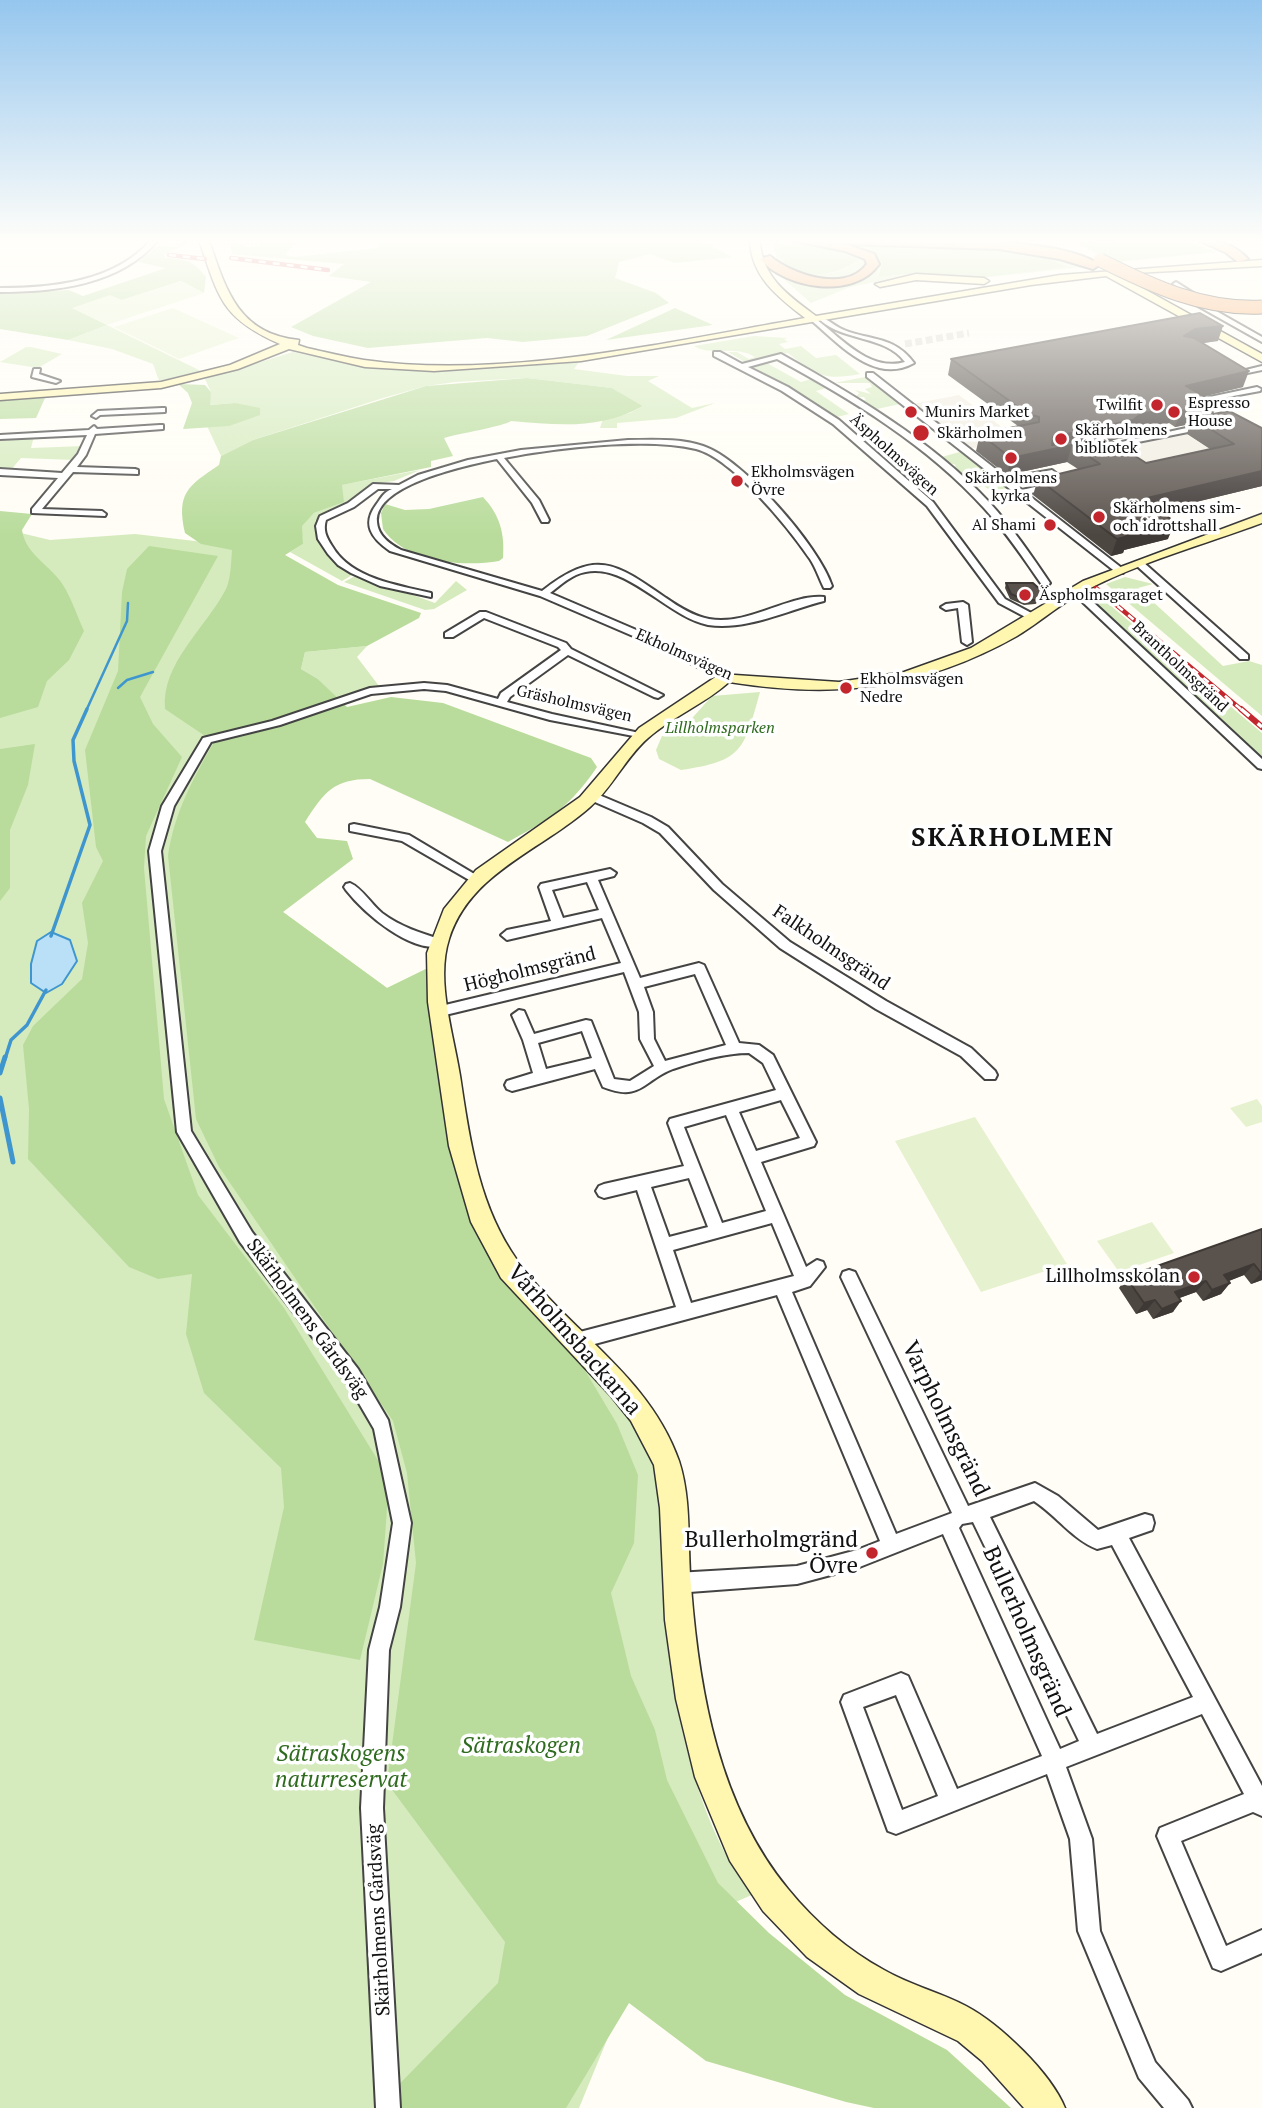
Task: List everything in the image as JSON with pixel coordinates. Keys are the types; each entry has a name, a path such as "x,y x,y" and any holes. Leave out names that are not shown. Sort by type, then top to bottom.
{"main road":[{"path":"279,338 292,344 366,358 464,362 669,338"},
{"path":"284,338 292,344"},
{"path":"1217,338 1261,365"},
{"path":"1237,338 1262,353"},
{"path":"0,397 161,385 216,372 292,344"},
{"name":"Ekholmsvägen","path":"726,677 809,689 878,683 967,655 1076,591 1120,571 1262,518"},
{"name":"Vårholmsbackarna","path":"726,677 640,736 592,796 571,814 475,878 457,902 438,943 441,1011 463,1168 480,1220 510,1269 636,1407 654,1434 667,1464 681,1640 700,1733 719,1799 738,1843 758,1877 810,1938 842,1966 889,1992 959,2021 1007,2062 1046,2108"}],"street":[{"path":"841,338 874,366 890,368 910,363 882,340 873,338"},
{"name":"Äspholmsvägen","path":"717,354 743,366 836,422 930,504 1002,601 1034,618"},
{"name":"Äspholmsvägen","path":"743,366 778,356 874,412 976,494 1013,536 1045,583"},
{"path":"1232,374 1261,365"},
{"path":"1222,368 1260,390"},
{"path":"37,371 35,375 38,378 56,381"},
{"path":"870,375 1120,571"},
{"path":"1203,409 1189,403 1260,390"},
{"path":"96,416 98,413 162,410"},
{"path":"1084,452 1214,424"},
{"path":"0,437 160,427"},
{"path":"93,430 88,445 34,511 102,514"},
{"name":"Ekholmsvägen","path":"726,677 651,640 543,594 472,571 417,559 389,547 378,537 373,518 382,498 396,486 428,472 500,458 567,447 651,441 685,444 710,451 753,486 825,577 827,586"},
{"path":"500,458 536,502 545,520"},
{"path":"0,472 135,472"},
{"path":"1006,481 1049,472 1063,483 1021,493"},
{"path":"396,486 376,486 351,505 323,518 320,532 328,550 349,568 385,584 428,596"},
{"path":"1140,564 1244,657"},
{"name":"Ekholmsvägen","path":"543,594 572,573 593,567 619,571 684,616 709,622 726,623 758,618 821,599"},
{"name":"Brantholmsgränd","path":"1076,591 1262,765"},
{"path":"946,607 963,605 967,642"},
{"name":"Gräsholmsvägen","path":"449,635 483,614 562,645 567,651 658,695"},
{"name":"Gräsholmsvägen","path":"501,704 505,695 567,651"},
{"name":"Gräsholmsvägen","path":"387,688 447,688 501,704 640,736"},
{"name":"Skärholmens Gårdsväg","path":"387,688 354,696 276,723 207,740 168,806 155,852 184,1132 246,1237 352,1375 382,1426 402,1523 390,1607 379,1650 372,1808 388,2108"},
{"name":"Falkholmsgränd","path":"592,796 664,830 718,887 785,945 881,1005 966,1052 990,1075"},
{"path":"354,828 405,838 475,878"},
{"path":"591,877 610,873"},
{"name":"Högholmsgränd","path":"606,913 559,924 545,887 591,877 636,984 646,1012 647,1038 662,1068"},
{"path":"350,887 361,903 402,933 438,943"},
{"path":"507,935 559,924"},
{"name":"Högholmsgränd","path":"441,1011 628,966"},
{"path":"636,984 699,968 736,1049"},
{"path":"519,1015 541,1076"},
{"path":"530,1040 586,1025 608,1083 618,1088 631,1088 662,1068 736,1049 751,1048 761,1052 768,1059 809,1142 751,1159"},
{"path":"512,1085 600,1062"},
{"path":"717,1231 675,1123 783,1094"},
{"path":"730,1108 804,1281"},
{"path":"604,1191 693,1171"},
{"path":"642,1182 686,1312"},
{"path":"663,1246 774,1216"},
{"path":"576,1341 804,1281 817,1267"},
{"name":"Varpholmsgränd","path":"849,1278 963,1517 1035,1492 1045,1497 1077,1530 1097,1540 1116,1534"},
{"path":"782,1287 892,1546"},
{"path":"676,1583 797,1576 892,1546 963,1517 1092,1746"},
{"name":"Bullerholmsgränd","path":"963,1517 1055,1761 1057,1777 1080,1836 1089,1931 1147,2070 1180,2108"},
{"path":"1145,1523 1116,1534 1260,1803 1168,1836 1221,1960 1262,1941"},
{"path":"951,1803 901,1683 852,1702 896,1823 951,1803 1207,1702"}],"green space":[{"path":"134,338 201,371 159,381 153,364 112,349 68,340"},
{"path":"137,338 238,338 179,359"},
{"path":"324,338 483,338 368,348"},
{"path":"490,338 562,338 523,342"},
{"path":"740,338 787,338 784,339 788,342 779,344 785,349 801,346 816,358 836,355 860,374 838,377 821,374 806,367 788,353 771,355 775,359 765,362 801,382 811,379 826,388 816,391 849,414 837,417 728,352 737,352 749,359 755,357 747,353 739,351 708,351 694,346"},
{"path":"26,347 62,354 38,368 0,362"},
{"path":"293,352 365,364 437,368 509,366 582,358 574,369 627,376 659,376 648,381 692,408 715,403 676,418 617,423 617,428 600,428 603,419 630,413 643,406 612,388 527,378 455,382 426,386 383,398 253,440 221,456 207,426 229,426 236,403 209,405 211,392 205,379"},
{"path":"865,377 900,404 877,409 860,401 866,400 864,397 856,397 859,393 855,390 871,394 865,389 872,387 870,383 834,383"},
{"name":"Sätraskogen","path":"527,378 612,388 643,406 627,414 595,422 562,424 511,421 450,436 444,438 453,456 431,461 431,467 342,485 344,502 314,513 302,526 303,544 285,555 338,585 421,613 419,618 367,646 305,652 301,669 318,679 347,707 391,697 443,703 591,758 597,767 578,792 558,811 508,842 370,779 339,785 324,795 305,822 317,838 347,841 353,859 283,912 387,988 428,968 454,1167 472,1221 577,1357 617,1424 638,1475 634,1543 611,1593 631,1676 655,1730 667,1780 718,1883 769,1933 845,1995 947,2050 1011,2108 874,2108 846,2102 706,2061 629,2003 566,2108 376,2108 498,1983 505,1942 387,1783 416,1563 407,1473 393,1421 219,1167 196,1119 168,856 180,811 214,742 165,709 166,692 177,661 226,589 232,550 201,544 185,533 182,508 192,485 219,465 221,456 253,440 426,386"},
{"path":"178,384 205,385 211,392 210,405 235,403 260,408 260,415 229,426 183,429 192,403 188,393"},
{"path":"45,398 36,418 0,419 0,401"},
{"path":"34,436 31,448 84,446 75,460 21,458 10,471 0,471 0,438"},
{"path":"963,451 1009,487 991,491 984,486 973,489 965,482 968,479 959,476 952,468 956,466 954,464 944,463 938,458"},
{"path":"420,470 394,481 373,484 348,504 315,521 317,538 326,553 354,574 342,581 290,552 303,544 301,526 314,513 343,502 341,485"},
{"path":"483,497 494,511 502,533 503,558 499,561 453,562 420,556 393,540 383,529 381,513 385,504 405,510 429,509"},
{"path":"0,511 32,514 22,530 25,539 34,554 61,581 84,631 69,660 47,681 38,707 0,718"},
{"name":"Sätraskogens naturreservat","path":"0,528 50,540 135,534 246,547 283,912 387,988 428,968 454,1167 464,1204 622,1403 648,1444 657,1474 661,1509 663,1595 671,1669 688,1753 715,1833 733,1867 754,1894 648,1940 579,2108 0,2108"},
{"path":"149,546 218,556 140,697 153,724 182,757 146,836 144,868 164,1099 198,1195 284,1308 379,1462 388,1495 383,1564 360,1660 254,1640 284,1507 281,1468 204,1393 186,1334 192,1274 158,1279 129,1267 28,1159 29,1109 23,1045 33,1026 82,979 88,943 82,903 103,861 96,847 85,750 118,671 122,592 127,569"},
{"path":"357,575 435,603 456,581 467,590 434,609 425,610 344,582"},
{"path":"1125,577 1153,584 1138,588 1223,666 1249,661 1262,665 1262,716 1106,584"},
{"path":"1092,590 1262,733 1262,760 1089,598"},
{"path":"367,646 357,657 379,686 337,698 318,679 301,669 305,652"},
{"name":"Lillholmsparken","path":"760,692 745,739 729,756 718,762 681,770 659,759 656,750 662,736 685,726 712,696"},
{"path":"35,744 28,785 10,830 10,888 0,901 0,749"},
{"path":"1257,1099 1262,1106 1262,1122 1246,1127 1230,1108"},
{"path":"975,1117 1067,1264 981,1292 895,1141"},
{"path":"1152,1222 1174,1253 1119,1272 1097,1241"}],"shaded area":[{"path":"959,395 1018,439 963,450 907,405"},
{"path":"1181,431 1219,455 1140,480 1094,449"}],"water":[{"path":"51,932 70,940 77,961 62,984 46,993 31,983 31,964 37,941"}],"building":[{"path":"1063,338 1195,338 1249,371 1186,386 1217,404 1181,411 1175,407 1141,414 1133,420 1053,437 1052,445 1104,436 1146,463 1234,444 1193,418 1229,411 1262,428 1262,471 1143,499 1175,522 1125,534 1129,536 1117,539 1038,479 1100,464 1072,445 1011,458 980,434 1039,422 1039,417 1028,414 951,359"},
{"name":"Äspholmsgaraget","path":"1006,583 1033,583 1045,594 1037,600 1026,600 1011,594"},
{"name":"Lillholmsskolan","path":"1262,1229 1261,1273 1254,1264 1224,1275 1230,1283 1212,1290 1206,1281 1175,1292 1181,1301 1162,1309 1155,1300 1144,1303 1126,1277"}],"waterway":[{"path":"86,711 127,621 128,603"},
{"path":"118,688 127,680 153,672"},
{"path":"51,936 90,825 74,761 73,740 87,709"},
{"path":"5,1059 11,1040 27,1025 46,990"},
{"path":"0,1073 5,1057"},
{"path":"0,1098 13,1162"}],"tunnel":[{"path":"905,344 938,338"}],"railway":[{"path":"1096,588 1243,711"},
{"path":"1241,709 1262,727"}],"place":[{"name":"Twilfit","path":"1157,405"},
{"name":"Munirs Market","path":"911,412"},
{"name":"Espresso House","path":"1174,412"},
{"name":"Skärholmen","path":"921,433"},
{"name":"Skärholmens bibliotek","path":"1061,439"},
{"name":"Skärholmens kyrka","path":"1011,458"},
{"name":"Ekholmsvägen Övre","path":"737,481"},
{"name":"Skärholmens sim- och idrottshall","path":"1099,517"},
{"name":"Al Shami","path":"1050,525"},
{"name":"Äspholmsgaraget","path":"1025,595"},
{"name":"Ekholmsvägen Nedre","path":"846,688"},
{"name":"Lillholmsskolan","path":"1194,1277"},
{"name":"Bullerholmgränd Övre","path":"872,1553"}],"district":[{"name":"SKÄRHOLMEN","path":"1013,839"}]}
